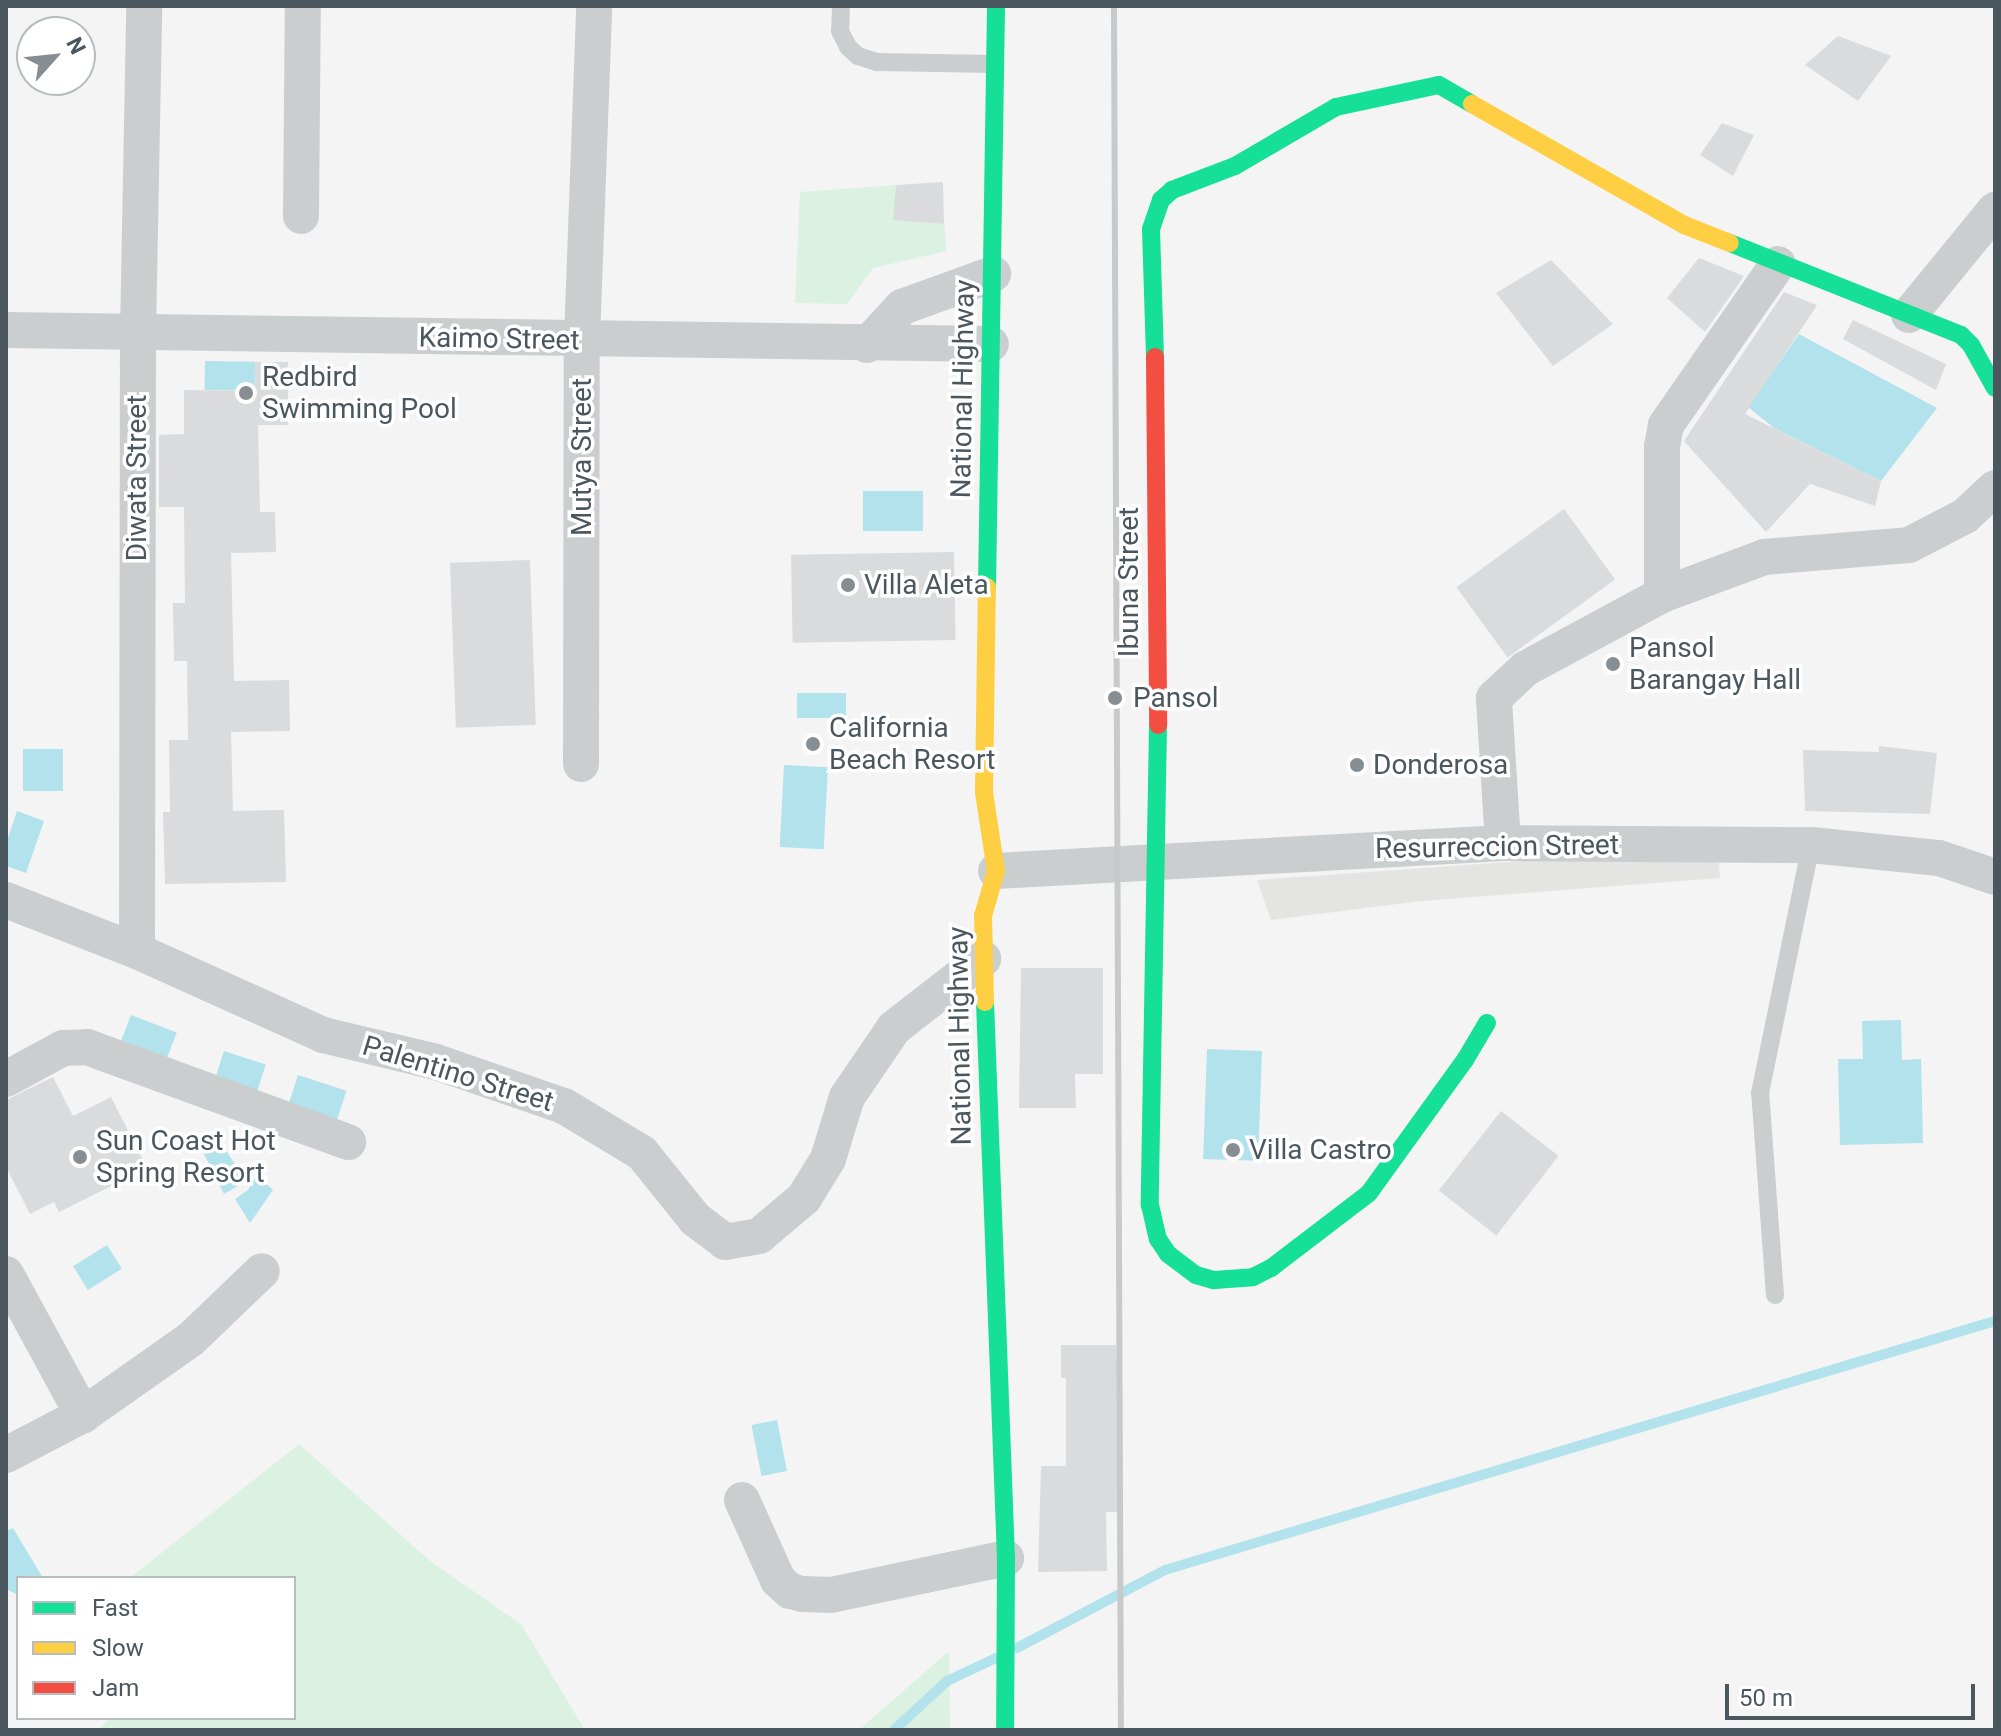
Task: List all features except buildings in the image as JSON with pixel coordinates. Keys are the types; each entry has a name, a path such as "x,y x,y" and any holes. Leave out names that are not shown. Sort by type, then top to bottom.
{"street":[{"name":"Diwata Street","path":"137,951 138,333 144,6"},
{"path":"301,216 303,6"},
{"name":"Mutya Street","path":"581,764 582,340 594,6"},
{"name":"National Highway","path":"996,6 984,793 996,871 983,916 983,959 1006,1558 1005,1730"},
{"name":"Ibuna Street","path":"1487,1023 1465,1060 1369,1193 1271,1268 1253,1277 1214,1280 1196,1275 1174,1260 1158,1239 1150,1205 1158,862 1157,443 1151,229 1161,200 1172,190 1235,166 1336,107 1439,85 1684,225 1961,335 1971,345 1995,388"},
{"path":"1909,315 1995,210"},
{"path":"1662,595 1662,447 1666,425 1778,264"},
{"path":"867,345 902,307 993,274"},
{"name":"Kaimo Street","path":"6,330 867,345 991,344"},
{"path":"1503,843 1494,698 1525,669 1662,595 1764,557 1909,545 1965,516 1995,488"},
{"name":"Resurreccion Street","path":"996,871 1503,843 1811,845 1939,858 1995,877"},
{"name":"Palentino Street","path":"6,900 137,951 323,1035 436,1062 564,1106 642,1153 695,1219 725,1242 759,1236 804,1198 828,1159 847,1097 894,1028 983,959"},
{"path":"6,1079 63,1048 87,1047 348,1142"},
{"path":"6,1455 83,1415 191,1339 262,1271"},
{"path":"6,1274 83,1415"},
{"path":"742,1500 778,1580 790,1591 803,1594 831,1595 1006,1558"}],"lane":[{"path":"841,6 840,31 848,47 858,56 877,62 995,64"},
{"path":"1775,1295 1760,1093 1811,845"}],"shaded area":[{"path":"1718,847 1720,878 1421,901 1271,920 1257,880"}],"green space":[{"path":"896,185 894,220 944,224 947,251 873,268 847,304 795,303 800,192"},
{"path":"299,1444 430,1561 521,1624 585,1730 98,1730 108,1720 296,1720 296,1576 133,1576"},
{"path":"949,1651 950,1730 859,1730"}],"water":[{"path":"1799,334 1937,408 1881,481 1774,428 1748,407"},
{"path":"205,361 255,362 254,391 204,390"},
{"path":"863,491 923,491 923,531 863,531"},
{"path":"797,693 846,693 846,718 797,718"},
{"path":"23,749 63,749 63,791 23,791"},
{"path":"784,765 828,767 824,849 780,847"},
{"path":"17,811 44,821 26,873 6,866 6,844"},
{"path":"131,1015 177,1033 167,1058 121,1040"},
{"path":"1901,1020 1902,1060 1921,1059 1923,1143 1840,1145 1838,1059 1863,1059 1862,1021"},
{"path":"1207,1049 1262,1051 1258,1161 1203,1159"},
{"path":"224,1051 266,1065 257,1091 215,1078"},
{"path":"298,1075 347,1091 337,1120 288,1104"},
{"path":"219,1140 246,1181 224,1194 202,1150"},
{"path":"257,1175 273,1190 250,1223 235,1199 248,1190"},
{"path":"107,1245 122,1269 88,1290 73,1266"},
{"path":"777,1420 787,1471 761,1476 751,1425"},
{"path":"13,1528 42,1576 16,1576 16,1594 6,1589 6,1531"}],"waterway":[{"path":"1017,1648 1165,1570 1995,1321"},
{"path":"894,1730 947,1681 996,1658"}],"railway":[{"path":"1114,6 1121,1730"}],"traffic: fast":[{"path":"987,587 996,6"},
{"path":"1155,357 1151,229 1161,200 1172,190 1235,166 1336,107 1439,85 1472,104"},
{"path":"1730,243 1961,335 1971,345 1995,388"},
{"path":"1158,725 1150,1205 1158,1239 1168,1254 1196,1275 1214,1280 1253,1277 1271,1268 1369,1193 1465,1060 1487,1023"},
{"path":"985,1002 1006,1558 1005,1730"}],"traffic: slow":[{"path":"1472,104 1684,225 1730,243"},
{"path":"985,1002 983,916 996,871 984,793 987,587"}],"traffic: jam":[{"path":"1155,357 1158,725"}],"place":[{"name":"Redbird Swimming Pool","path":"246,393"},
{"name":"Villa Aleta","path":"848,585"},
{"name":"Pansol Barangay Hall","path":"1613,664"},
{"name":"Pansol","path":"1115,698"},
{"name":"California Beach Resort","path":"813,744"},
{"name":"Donderosa","path":"1357,765"},
{"name":"Villa Castro","path":"1233,1150"},
{"name":"Sun Coast Hot Spring Resort","path":"80,1157"}]}
